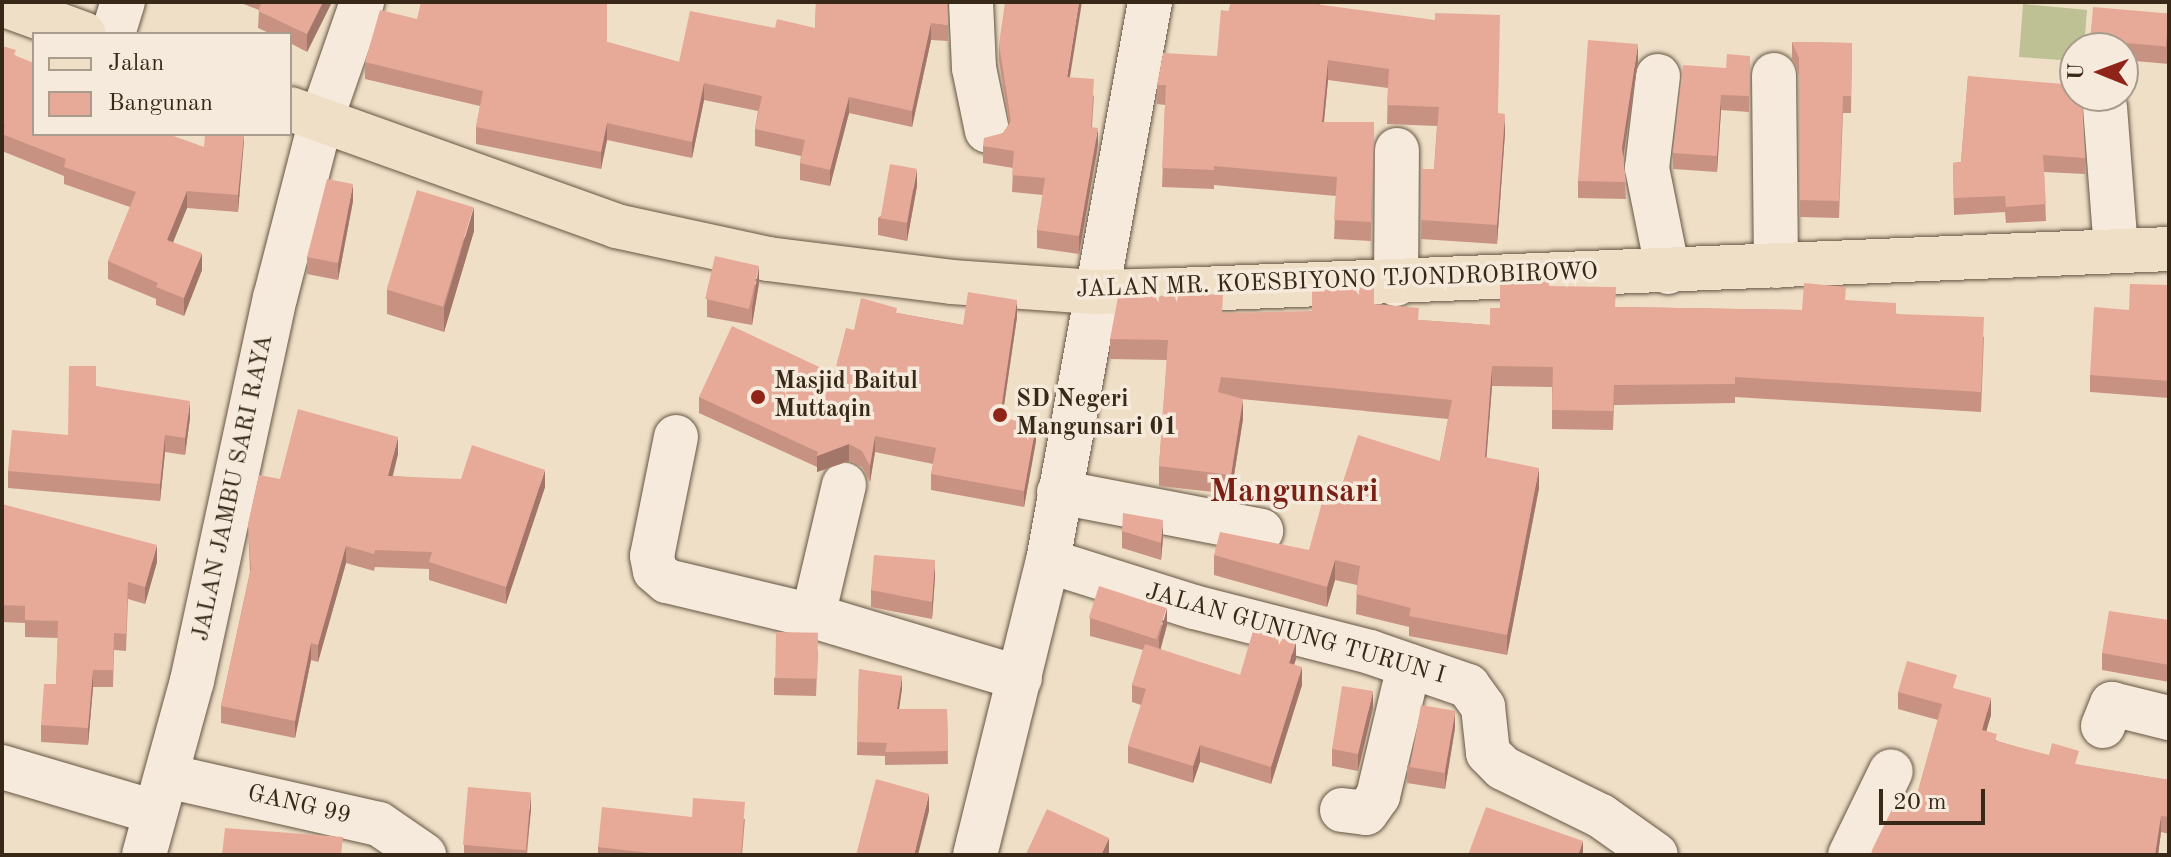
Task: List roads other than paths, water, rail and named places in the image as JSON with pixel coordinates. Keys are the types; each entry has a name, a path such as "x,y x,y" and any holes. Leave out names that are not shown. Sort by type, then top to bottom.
{"main road":[{"path":"2,4 79,32"},
{"name":"JALAN MR. KOESBIYONO TJONDROBIROWO","path":"305,114 616,226 691,243 768,259 921,278 1095,292 1396,284 2169,249"}],"street":[{"path":"114,32 123,2"},
{"name":"JALAN JAMBU SARI RAYA","path":"144,855 160,794 305,114 362,2"},
{"path":"971,2 974,68 987,131"},
{"path":"975,855 1048,561 1142,3"},
{"path":"1774,75 1776,266"},
{"path":"1658,76 1647,168 1668,272"},
{"path":"2105,112 2116,251"},
{"path":"1396,284 1397,150"},
{"path":"676,437 653,540 655,571 667,581 813,616 1020,678"},
{"path":"813,616 844,485"},
{"path":"1059,492 1261,531"},
{"name":"JALAN GUNUNG TURUN I","path":"1048,561 1409,666 1476,694 1483,707 1488,753 1503,768 1601,816 1656,855"},
{"path":"1342,810 1366,813 1378,796 1409,666"},
{"path":"2103,726 2112,704 2169,718"},
{"name":"GANG 99","path":"2,767 160,794 379,824 424,855"},
{"path":"1850,855 1891,771"}],"place":[{"name":"Masjid Baitul Muttaqin","path":"758,397"},
{"name":"SD Negeri Mangunsari 01","path":"1000,415"}],"district":[{"name":"Mangunsari","path":"1294,493"}]}
